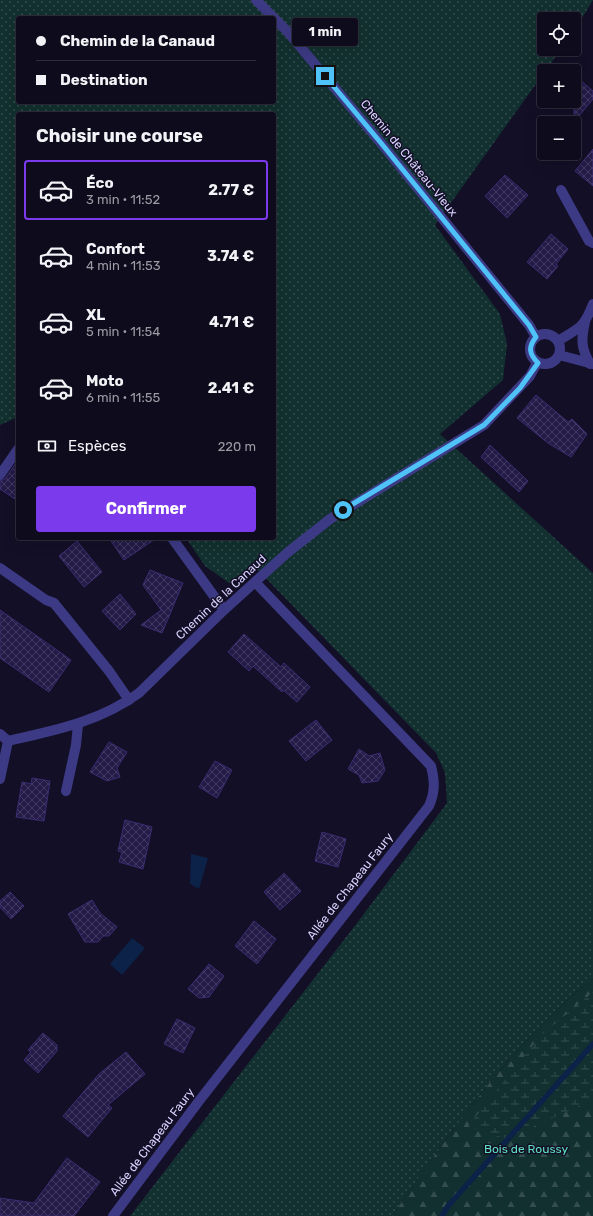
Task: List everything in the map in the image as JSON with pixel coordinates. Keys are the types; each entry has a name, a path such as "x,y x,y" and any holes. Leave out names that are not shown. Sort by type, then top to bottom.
{"street":[{"name":"Chemin de Château-Vieux","path":"256,0 272,16"},
{"name":"Chemin de Château-Vieux","path":"276,20 287,31 381,143 529,325 536,337"},
{"path":"561,190 588,241 593,242"},
{"path":"592,364 584,352 582,338 586,321 593,304"},
{"path":"558,341 576,332 586,321"},
{"path":"548,334 558,341 560,348 559,355 554,362 546,365 538,363 532,358 530,350 531,343 536,337 548,334"},
{"path":"559,355 592,364"},
{"name":"Chemin de la Canaud","path":"8,741 78,724 98,716 129,700 224,610 256,583 286,553 330,519 484,425 520,388 538,363"},
{"path":"0,475 16,453"},
{"path":"173,540 224,610"},
{"path":"0,568 46,600 54,603 109,671 129,700"},
{"name":"Allée de Chapeau Faury","path":"112,1216 199,1101 429,806 434,793 435,779 431,766 256,583"},
{"path":"66,791 76,745 78,724"},
{"path":"0,734 8,741 0,779"}],"green space":[{"path":"0,0 593,0 581,20 581,12 537,12 537,56 556,56 550,64 537,64 537,83 435,225 500,314 507,344 503,380 440,434 593,573 593,979 536,1031 509,1060 460,1121 392,1216 130,1216 357,923 447,803 445,773 436,753 253,565 229,583 205,566 187,540 276,540 276,112 16,112 16,418 0,425"},
{"name":"Bois de Roussy","path":"593,979 593,1216 392,1216 460,1121 509,1060 564,1004"},
{"path":"593,992 593,1100 506,1139 468,1126 541,1035"}],"water":[{"path":"191,854 208,858 199,889 190,884"},
{"path":"132,938 145,948 122,975 110,964"}],"building":[{"path":"581,81 593,91 593,99 579,116 574,116 574,108 581,108"},
{"path":"593,149 593,186 575,171"},
{"path":"505,175 528,195 507,218 485,196"},
{"path":"551,234 568,249 556,264 558,266 547,279 527,262"},
{"path":"536,395 568,422 572,419 587,434 571,457 548,443 517,418"},
{"path":"490,445 528,481 519,492 481,457"},
{"path":"16,463 16,500 0,489 0,481 5,479"},
{"path":"110,540 154,540 124,560"},
{"path":"77,541 102,572 84,587 59,556"},
{"path":"150,570 183,583 162,633 141,625 161,610 143,585"},
{"path":"120,594 136,614 120,630 102,611"},
{"path":"0,610 71,660 49,692 0,658"},
{"path":"244,634 281,667 284,663 310,687 297,702 283,690 282,692 253,666 249,671 228,652"},
{"path":"316,720 332,740 306,761 289,741"},
{"path":"109,742 127,752 117,768 120,777 107,781 90,772"},
{"path":"359,749 369,756 380,753 385,770 378,781 362,783 359,775 348,769"},
{"path":"215,761 232,770 217,798 199,787"},
{"path":"32,778 50,781 44,821 16,817 22,782 31,784"},
{"path":"125,820 152,827 143,869 119,862 122,852 118,851"},
{"path":"322,832 346,839 338,867 315,861"},
{"path":"284,873 301,891 280,910 264,892"},
{"path":"10,892 24,906 11,919 0,907 0,901"},
{"path":"92,900 100,913 117,927 109,936 103,936 98,942 85,942 68,914"},
{"path":"254,921 276,939 257,964 235,946"},
{"path":"209,964 224,976 209,997 199,998 188,989"},
{"path":"177,1019 195,1028 183,1053 164,1044"},
{"path":"43,1033 57,1045 57,1051 38,1073 24,1060 31,1052 28,1050"},
{"path":"126,1052 145,1074 108,1105 112,1108 88,1137 63,1116 99,1074"},
{"path":"67,1158 100,1182 74,1216 0,1216 0,1198 34,1203"}],"waterway":[{"path":"442,1216 448,1206 593,1044"}],"route":[{"path":"325,76 529,325 536,337 531,343 530,350 532,358 538,363 520,388 484,425 435,456 396,477 343,510"}]}
